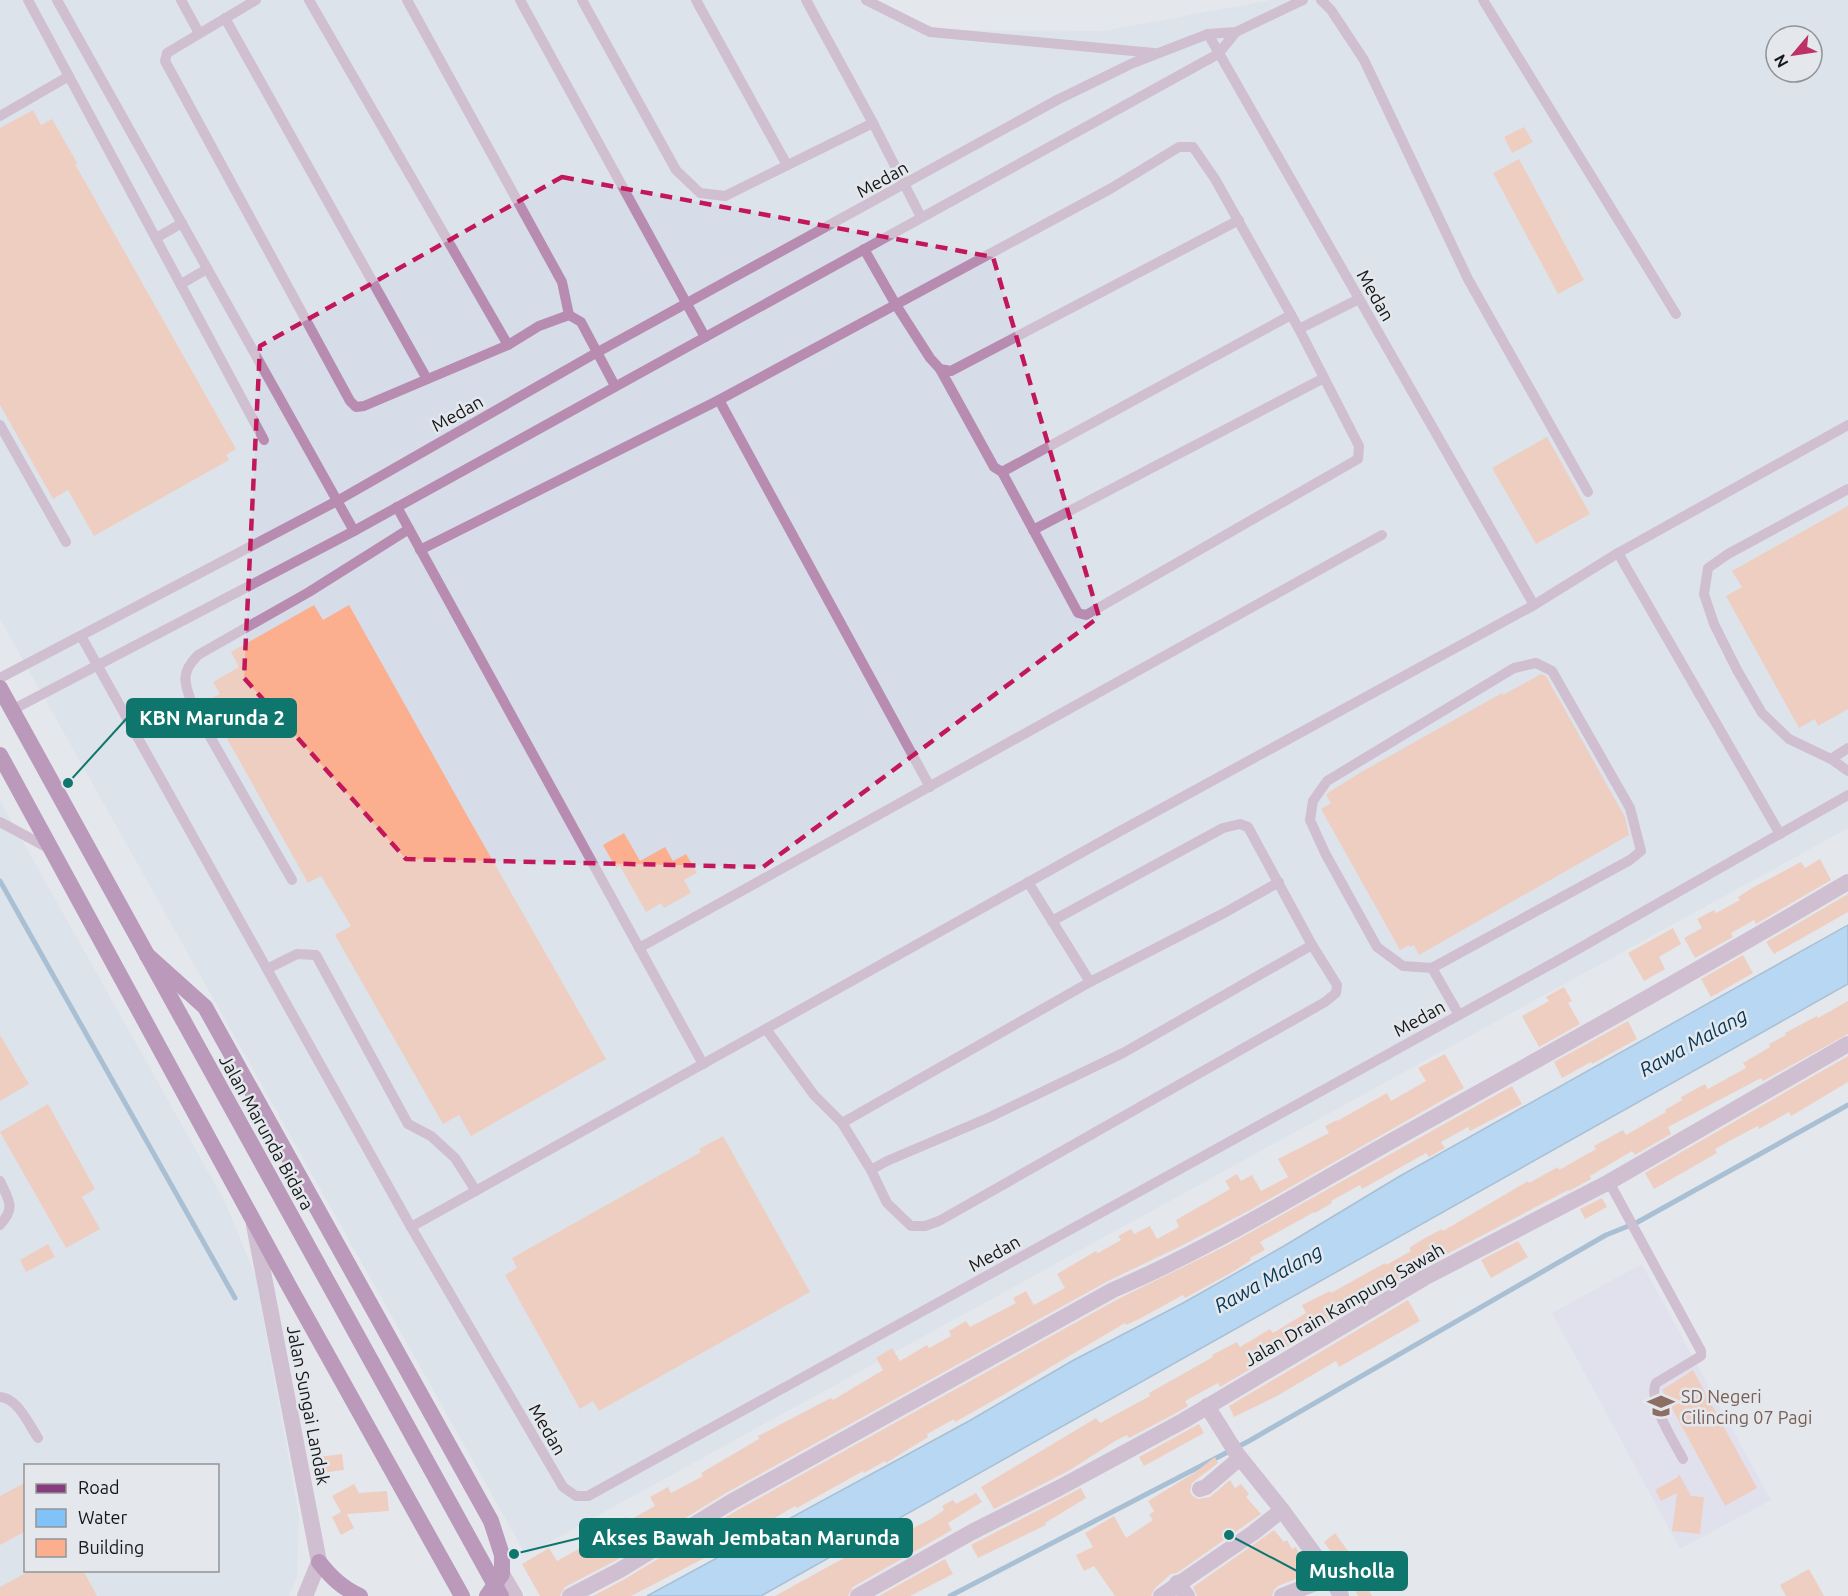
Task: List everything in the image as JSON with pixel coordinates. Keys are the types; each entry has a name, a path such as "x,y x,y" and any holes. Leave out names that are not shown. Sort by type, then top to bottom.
{"main road":[{"name":"Jalan Marunda Bidara","path":"0,688 501,1596"},
{"path":"0,756 253,1220 462,1596"},
{"path":"147,955 205,1007 491,1521 502,1555 502,1574 487,1596"},
{"path":"319,1562 332,1578 350,1592 360,1596"}],"street":[{"path":"570,1596 620,1570 731,1502 1113,1290 1224,1235 1730,951 1848,882"},
{"name":"Jalan Drain Kampung Sawah","path":"858,1596 1207,1406 1424,1278 1609,1182 1848,1044"},
{"name":"Jalan Sungai Landak","path":"253,1220 319,1562"},
{"path":"1207,1406 1239,1456 1331,1577 1341,1596"},
{"path":"1200,1489 1206,1487 1239,1456"},
{"path":"1161,1596 1182,1590 1282,1510"},
{"path":"305,1596 319,1562"},
{"path":"502,1574 515,1596"},
{"path":"1282,1596 1331,1577"}],"lane":[{"path":"28,0 264,440"},
{"path":"57,0 354,531"},
{"path":"181,0 199,33"},
{"path":"256,0 167,53 165,61 350,401 356,407 364,406 508,345 547,322 569,315"},
{"path":"309,0 508,345"},
{"path":"407,0 562,282 569,315 581,322 615,386"},
{"path":"520,0 705,336"},
{"path":"582,0 676,170 700,193 725,196 873,123"},
{"path":"696,0 788,165"},
{"path":"806,0 921,217"},
{"path":"866,0 930,32 1157,53"},
{"path":"1208,34 1236,32 1303,0"},
{"path":"1322,0 1364,60 1468,279 1588,492"},
{"path":"1483,0 1676,314"},
{"path":"225,18 427,379"},
{"path":"12,710 354,531 1218,54 1236,32"},
{"name":"Medan","path":"0,678 337,501 596,353 1057,100 1157,53 1208,34 1534,605"},
{"path":"0,116 69,76"},
{"path":"420,550 719,400 896,305 1110,189 1179,147 1193,147 1239,220 1299,329 1359,446 1358,459 1086,615 1078,613 1002,472 994,467 940,369 896,305 864,249"},
{"path":"940,369 951,371 1239,220"},
{"path":"156,238 182,223"},
{"path":"181,284 207,269"},
{"path":"1299,329 1359,299"},
{"path":"1002,472 1291,315"},
{"path":"1033,530 1324,378"},
{"path":"719,400 930,787"},
{"path":"0,425 66,542"},
{"path":"411,1227 1028,882 1534,605 1618,553 1848,425"},
{"path":"1848,489 1728,554 1708,568 1704,594 1714,624 1762,713 1789,739 1831,759 1848,771"},
{"path":"397,507 703,1064"},
{"path":"292,880 193,707 184,680 188,664 198,655 309,592 409,529"},
{"path":"639,948 1382,535"},
{"path":"1618,553 1780,834"},
{"name":"Medan","path":"81,636 411,1227 563,1487 576,1496 588,1496 1459,1015 1848,795"},
{"path":"1536,663 1552,671 1630,808 1641,851 1630,860 1432,968 1403,966 1377,947 1321,845 1310,820 1313,801 1327,781 1514,668 1536,663"},
{"path":"1831,759 1848,748"},
{"path":"0,822 51,849"},
{"path":"766,1029 814,1095 842,1123 871,1170 887,1203 911,1226 926,1226 939,1221 1325,1002 1336,993 1337,984 1312,945 1248,827 1240,824 1224,828 1052,921"},
{"path":"1028,882 1090,982"},
{"path":"842,1123 1090,982 1279,882"},
{"path":"871,1170 988,1118 1123,1053 1312,945"},
{"path":"267,969 297,954 316,955 408,1124 430,1136 455,1158 476,1191"},
{"path":"1432,968 1459,1015"},
{"path":"0,1181 10,1204 10,1211 0,1225"},
{"path":"1609,1182 1702,1354 1656,1383 1654,1387 1654,1401 1683,1459"},
{"path":"0,1398 7,1398 15,1404 38,1438"}],"highlighted area":[{"path":"562,177 993,257 1099,617 763,867 406,859 244,678 260,346"}],"shaded area":[{"path":"0,0 870,0 923,30 1103,31 1271,0 1848,0 1848,828 526,1555 0,619"},
{"path":"0,801 224,1200 256,1277 299,1516 297,1577 289,1596 0,1596"},
{"name":"SD Negeri Cilincing 07 Pagi","path":"1642,1264 1771,1500 1680,1549 1552,1313"}],"water":[{"name":"Rawa Malang","path":"1848,925 1848,984 761,1596 647,1596 969,1421 1072,1361 1183,1303 1284,1246 1400,1176"}],"building":[{"path":"33,110 41,125 52,119 77,163 75,164 236,449 226,455 229,460 94,536 68,490 53,499 0,405 0,128"},
{"path":"1524,127 1533,142 1512,153 1504,137"},
{"path":"1519,159 1584,280 1558,294 1493,173"},
{"path":"1547,437 1590,514 1536,544 1492,468"},
{"path":"1848,506 1848,709 1818,726 1815,719 1799,728 1726,596 1742,587 1732,571"},
{"path":"314,605 323,620 349,605 606,1059 471,1136 459,1115 443,1124 335,935 351,926 321,876 308,883 206,701 220,694 213,682 239,667 231,652"},
{"path":"1541,674 1546,676 1625,817 1629,835 1419,955 1414,945 1400,950 1321,809 1331,803 1326,795 1363,771 1502,693 1503,695"},
{"path":"624,833 640,861 665,847 673,861 686,854 697,873 684,880 691,893 664,908 661,903 646,912 620,866 616,868 603,845"},
{"path":"1820,859 1831,880 1756,924 1754,920 1731,933 1733,937 1695,958 1684,938 1702,928 1697,919 1714,910 1716,913 1740,900 1738,897 1752,888 1801,862 1805,868"},
{"path":"1848,894 1848,912 1774,954 1766,942"},
{"path":"1673,928 1681,944 1659,957 1665,969 1644,981 1628,953"},
{"path":"1743,955 1753,973 1711,997 1701,979"},
{"path":"1564,987 1572,1001 1568,1003 1580,1024 1539,1047 1522,1016 1549,1001 1546,997"},
{"path":"1848,1001 1848,1034 1763,1081 1761,1078 1668,1127 1671,1134 1635,1155 1632,1151 1590,1176 1591,1179 1419,1269 1220,1387 1218,1383 1185,1401 1188,1406 1178,1412 1129,1438 1127,1435 1115,1441 1070,1470 994,1509 981,1487 1096,1418 1100,1423 1150,1396 1149,1393 1213,1357 1212,1355 1237,1342 1240,1347 1270,1329 1273,1333 1306,1313 1302,1305 1330,1291 1331,1293 1385,1263 1386,1265 1411,1251 1409,1248 1423,1239 1442,1229 1443,1231 1528,1181 1529,1183 1558,1167 1559,1170 1596,1149 1594,1146 1623,1130 1626,1135 1666,1112 1665,1110 1682,1100 1681,1097 1705,1084 1708,1089 1746,1068 1743,1063 1770,1047 1769,1044 1786,1035 1785,1033"},
{"path":"1628,1021 1637,1039 1562,1078 1554,1062"},
{"path":"0,1035 29,1084 0,1101"},
{"path":"1445,1054 1464,1088 1252,1209 1108,1281 726,1493 615,1561 565,1587 560,1596 540,1596 522,1564 549,1548 557,1561 586,1545 583,1542 605,1528 626,1517 628,1521 655,1506 650,1497 668,1487 671,1493 703,1476 701,1473 759,1439 758,1436 831,1398 833,1400 883,1370 876,1358 892,1348 900,1361 927,1345 929,1348 951,1336 949,1331 966,1321 970,1327 1016,1303 1013,1298 1026,1291 1034,1305 1065,1288 1057,1274 1096,1251 1098,1253 1121,1240 1118,1236 1131,1229 1134,1234 1150,1226 1157,1239 1179,1227 1176,1220 1230,1189 1225,1181 1237,1174 1241,1181 1252,1175 1261,1191 1288,1177 1278,1159 1329,1133 1325,1126 1387,1093 1391,1101 1426,1081 1418,1068"},
{"path":"1848,1056 1848,1082 1791,1116 1789,1112 1715,1149 1717,1153 1654,1189 1645,1173"},
{"path":"1512,1086 1522,1104 1470,1131 1468,1127 1441,1142 1445,1148 1429,1157 1426,1153 1362,1189 1360,1185 1315,1213 1260,1242 1265,1250 1234,1271 1185,1298 1183,1295 1139,1319 1126,1325 1125,1323 1005,1394 955,1422 954,1419 927,1434 928,1437 886,1463 885,1461 864,1473 863,1471 797,1508 795,1506 722,1549 631,1596 593,1596 736,1511 1118,1299 1226,1246"},
{"path":"48,1104 95,1189 82,1197 100,1229 66,1248 0,1132"},
{"path":"723,1136 810,1292 599,1411 593,1401 580,1409 505,1275 517,1268 512,1258 701,1152 699,1149"},
{"path":"1602,1198 1607,1207 1585,1219 1580,1209"},
{"path":"1518,1241 1528,1257 1491,1278 1481,1260"},
{"path":"48,1244 55,1257 26,1272 20,1260"},
{"path":"1408,1300 1420,1321 1339,1367 1336,1361 1277,1396 1234,1417 1229,1406"},
{"path":"1693,1370 1757,1488 1725,1506 1662,1390"},
{"path":"1199,1424 1204,1433 1144,1466 1139,1457"},
{"path":"342,1454 344,1470 313,1474 311,1458"},
{"path":"1215,1457 1218,1463 1192,1483 1190,1492 1193,1496 1198,1499 1210,1497 1230,1480 1235,1488 1241,1484 1249,1494 1246,1497 1261,1514 1177,1573 1171,1574 1155,1588 1151,1596 1115,1596 1094,1566 1084,1571 1076,1555 1093,1547 1085,1533 1114,1516 1126,1538 1153,1520 1149,1515 1154,1511 1148,1501 1194,1473"},
{"path":"1679,1474 1691,1496 1704,1497 1700,1534 1672,1531 1677,1493 1661,1501 1655,1490 1678,1477"},
{"path":"24,1483 24,1532 0,1545 0,1496"},
{"path":"354,1484 359,1493 387,1491 389,1511 347,1514 354,1528 341,1535 332,1517 341,1512 332,1496"},
{"path":"1081,1488 1086,1498 1045,1523 1046,1525 978,1558 971,1545"},
{"path":"976,1493 982,1502 948,1523 952,1530 853,1587 848,1596 775,1596 862,1548 871,1544 872,1546 898,1533 899,1535 931,1519 944,1510 942,1506 953,1500 956,1504"},
{"path":"1274,1530 1284,1542 1287,1540 1292,1549 1296,1547 1308,1571 1312,1569 1314,1572 1278,1586 1272,1596 1197,1596 1193,1587"},
{"path":"1335,1533 1361,1569 1359,1571 1372,1596 1358,1596 1345,1571 1324,1542"},
{"path":"945,1559 953,1574 910,1596 879,1596"},
{"path":"1809,1569 1824,1596 1786,1596 1780,1585"},
{"path":"27,1572 84,1572 97,1596 0,1596 0,1587"}],"waterway":[{"path":"0,881 235,1298"},
{"path":"950,1596 1249,1441 1606,1235 1636,1223 1848,1105"}],"place":[{"name":"KBN Marunda 2","path":"68,783"},
{"name":"SD Negeri Cilincing 07 Pagi","path":"1661,1406"},
{"name":"Musholla","path":"1229,1535"},
{"name":"Akses Bawah Jembatan Marunda","path":"514,1554"}]}
